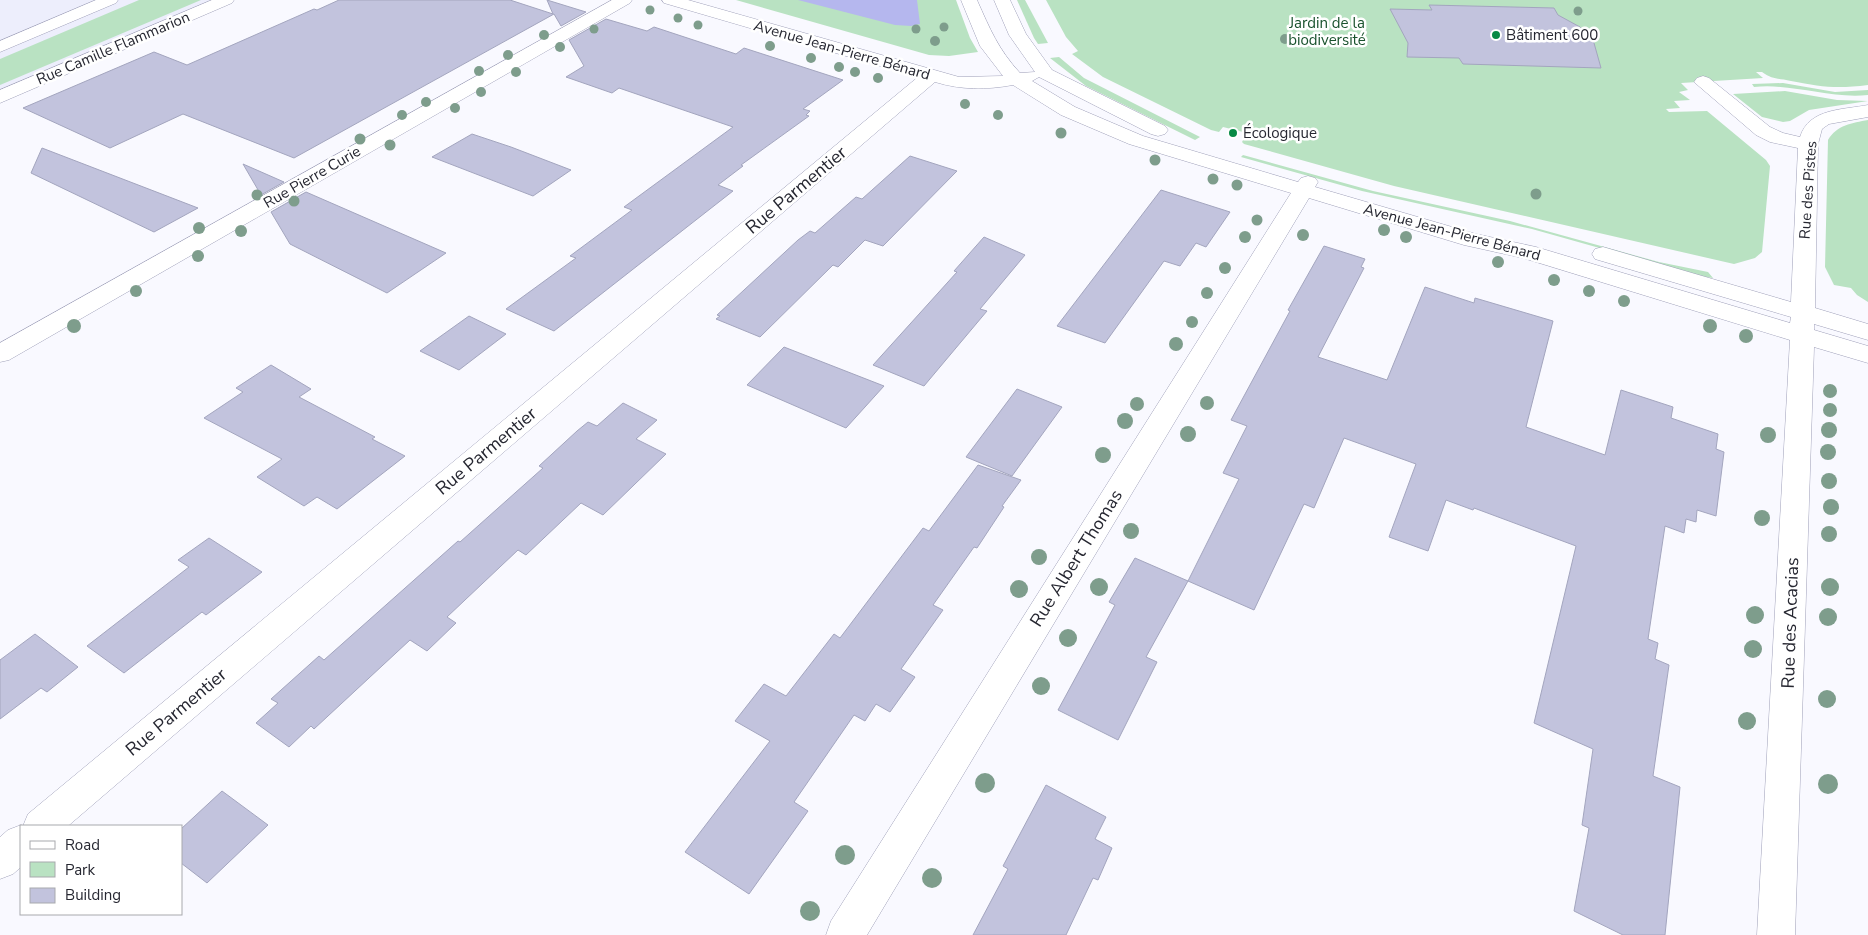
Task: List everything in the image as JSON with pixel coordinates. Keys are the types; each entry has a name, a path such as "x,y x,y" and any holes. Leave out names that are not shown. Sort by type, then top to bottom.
{"street":[{"path":"0,47 110,0"},
{"name":"Rue Camille Flammarion","path":"0,97 226,0"},
{"name":"Rue Pierre Curie","path":"0,354 624,0"},
{"name":"Avenue Jean-Pierre Bénard","path":"670,0 958,83 996,83 1046,74"},
{"name":"Avenue Jean-Pierre Bénard","path":"970,0 989,46 1016,79 1068,112 1136,140 1305,186"},
{"name":"Avenue Jean-Pierre Bénard","path":"1002,0 1018,35 1046,74 1115,110 1193,146 1305,186 1472,240 1528,252 1802,323 1868,332"},
{"name":"Rue Parmentier","path":"42,825 931,76"},
{"path":"1704,82 1764,131 1777,138 1808,144"},
{"name":"Rue des Pistes","path":"1802,323 1808,144 1813,127 1823,119 1868,111"},
{"name":"Rue Albert Thomas","path":"845,935 1305,186"},
{"name":"Avenue Jean-Pierre Bénard","path":"1802,323 1868,355"},
{"name":"Rue des Acacias","path":"1776,935 1802,323"},
{"path":"0,861 20,844"}],"shaded area":[{"path":"0,0 211,0 0,89"}],"green space":[{"path":"139,0 201,0 0,85 0,59"},
{"path":"736,0 956,0 970,38 978,52 949,56 929,55"},
{"path":"1017,0 1025,0 1048,43 1038,44"},
{"name":"Jardin de la biodiversité","path":"1046,0 1868,0 1868,85 1847,87 1820,86 1776,78 1762,72 1756,72 1763,78 1681,83 1688,90 1679,92 1690,100 1674,101 1680,108 1666,109 1669,112 1707,111 1766,160 1770,166 1762,252 1755,258 1734,264 1394,186 1244,144 1242,142 1247,133 1223,127 1219,132 1211,130 1103,77 1072,54 1078,51 1066,37"},
{"path":"1059,57 1084,78 1200,137 1195,140 1086,86 1050,58"},
{"path":"1783,83 1835,92 1868,90 1868,95 1839,95 1783,87 1754,87 1752,84"},
{"path":"1785,91 1837,100 1868,101 1809,110 1790,121 1783,122 1762,117 1733,94"},
{"path":"1868,120 1868,302 1857,295 1851,288 1834,285 1825,267 1828,140 1840,128"},
{"path":"1243,155 1373,191 1510,221 1659,262 1708,272 1713,278 1699,276 1532,229 1362,191 1241,157"}],"water":[{"path":"798,0 917,0 920,24 911,26 895,25"}],"building":[{"path":"339,0 510,0 553,14 547,0 586,12 561,26 554,14 294,158 183,114 110,148 23,108 154,52 187,65 314,9 317,10"},
{"name":"Bâtiment 600","path":"1429,5 1554,8 1558,15 1580,27 1591,38 1601,68 1463,64 1459,58 1407,57 1408,43 1390,9 1432,10"},
{"path":"606,19 647,31 654,27 736,54 744,48 843,80 803,109 810,111 806,115 809,116 741,165 743,166 718,185 733,191 554,331 506,309 576,258 570,256 632,210 624,207 733,127 619,88 612,93 566,77 584,66 569,40"},
{"path":"472,134 571,170 533,196 432,157"},
{"path":"42,148 198,208 154,232 31,173"},
{"path":"910,156 957,171 883,246 865,240 838,267 833,265 760,337 716,319 720,316 717,315 798,240 810,231 815,233 856,197 862,199"},
{"path":"243,164 284,182 261,195"},
{"path":"1161,190 1230,212 1206,247 1196,243 1180,266 1164,261 1105,343 1057,326"},
{"path":"306,192 446,253 387,293 290,244 271,212"},
{"path":"984,237 1025,255 980,309 987,311 924,386 873,365 957,272 954,271"},
{"path":"1324,246 1365,259 1361,267 1364,268 1318,357 1387,380 1425,287 1474,303 1475,298 1553,321 1526,427 1605,455 1621,390 1673,407 1671,418 1718,434 1716,449 1724,452 1716,516 1697,510 1696,522 1686,519 1684,533 1665,526 1648,639 1658,643 1655,659 1669,665 1653,776 1680,787 1665,935 1623,935 1574,911 1589,828 1582,825 1593,749 1534,723 1576,546 1474,508 1473,510 1446,500 1428,551 1389,537 1416,464 1344,438 1314,508 1304,504 1254,610 1188,581 1239,479 1223,473 1247,426 1231,420 1290,311 1288,310"},
{"path":"469,316 506,334 459,370 420,351"},
{"path":"784,347 884,386 846,428 747,385"},
{"path":"271,365 311,389 299,397 375,437 372,439 405,456 337,509 317,497 304,506 257,477 282,459 204,418 243,392 236,388"},
{"path":"1017,389 1062,407 1012,476 966,457"},
{"path":"623,403 657,420 636,439 666,454 603,515 581,503 526,555 518,550 447,617 456,623 427,651 410,640 314,729 311,726 289,747 256,723 278,703 271,699 319,656 324,660 458,541 460,542 543,468 539,466 577,431 588,422 597,426"},
{"path":"978,465 1021,480 1002,506 1004,507 977,548 974,547 933,605 943,610 901,669 915,677 890,712 876,704 865,721 854,715 794,802 808,811 749,894 685,852 770,741 735,721 764,684 786,696 834,634 840,638 923,528 929,531"},
{"path":"209,538 262,572 206,615 202,612 124,673 87,646 189,567 178,560"},
{"path":"1135,558 1188,581 1146,657 1157,662 1118,740 1058,710 1115,605 1109,602"},
{"path":"35,634 78,667 47,692 41,688 0,719 0,660"},
{"path":"1046,785 1106,817 1095,839 1112,848 1098,880 1093,878 1066,935 973,935 1008,869 1003,866"},
{"path":"222,791 268,825 207,883 182,864 182,828"}],"place":[{"name":"Bâtiment 600","path":"1496,35"},
{"name":"Écologique","path":"1233,133"}]}
